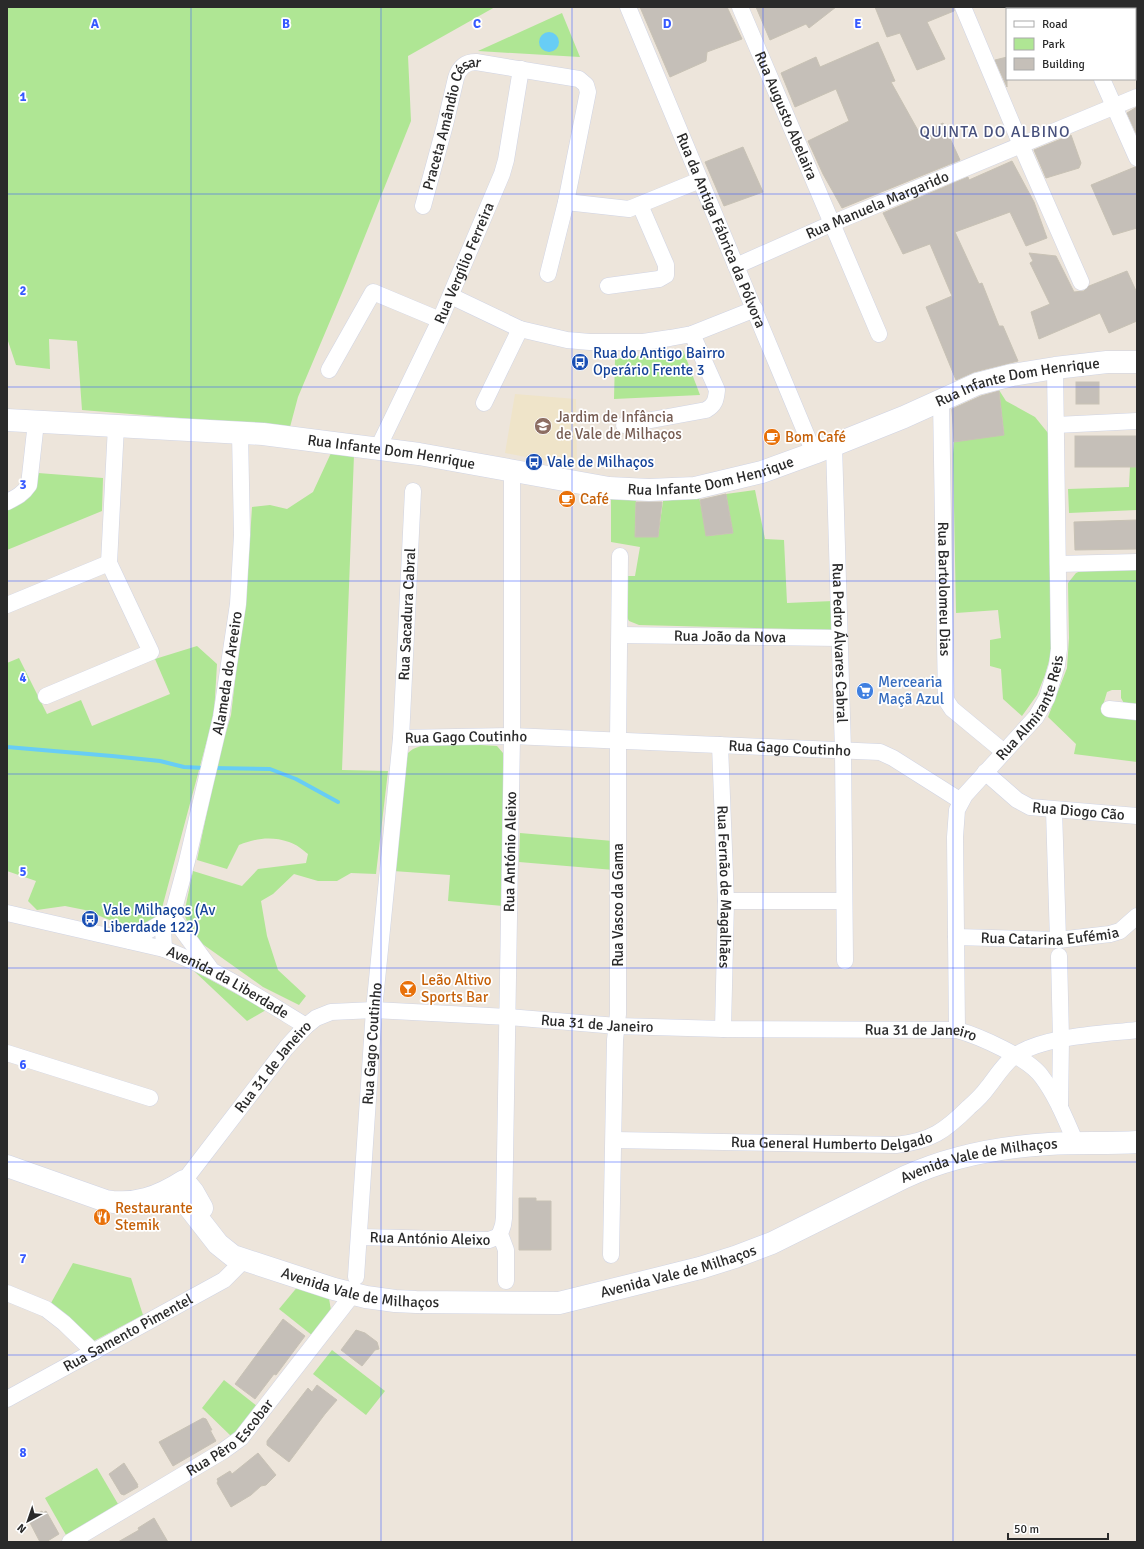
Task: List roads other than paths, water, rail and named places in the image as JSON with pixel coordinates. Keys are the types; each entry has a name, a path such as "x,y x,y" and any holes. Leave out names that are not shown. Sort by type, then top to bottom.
{"street":[{"name":"Rua da Antiga Fábrica da Pólvora","path":"628,7 755,309 824,449"},
{"name":"Rua Augusto Abelaira","path":"740,7 879,334"},
{"path":"963,7 1081,282"},
{"name":"Praceta Amândio César","path":"423,206 458,72 468,63 476,62 576,78 584,82 588,90 566,202"},
{"name":"Rua Vergílio Ferreira","path":"378,448 451,296 504,168 521,69"},
{"path":"1102,80 1137,158"},
{"name":"Rua Manuela Margarido","path":"736,266 833,223 1137,97"},
{"path":"548,274 566,202 629,209 700,180"},
{"path":"608,286 659,279 666,275 666,266 640,205"},
{"path":"329,370 373,292 440,320"},
{"path":"451,296 520,329 567,340 612,343 643,342 692,334 755,309"},
{"path":"484,403 520,329"},
{"path":"624,425 706,410 712,406 716,399 717,390 692,334"},
{"name":"Rua Infante Dom Henrique","path":"7,420 289,436 378,448 609,488 649,490 695,488 762,472 824,449 977,384 1012,375 1055,368 1106,362 1137,362"},
{"name":"Rua Almirante Reis","path":"957,1030 955,820 957,810 970,788 1036,717 1047,698 1054,679 1059,649 1055,368"},
{"name":"Rua Bartolomeu Dias","path":"941,400 946,700 952,710 1004,752"},
{"path":"1056,425 1137,421"},
{"path":"7,502 19,496 29,485 36,422"},
{"path":"46,696 151,652 109,563 116,426"},
{"name":"Alameda do Areeiro","path":"164,949 162,935 172,917 189,854 221,717 238,604 242,535 240,433"},
{"name":"Rua Pedro Álvares Cabral","path":"824,449 840,638 843,751 844,961"},
{"name":"Rua António Aleixo","path":"359,1236 489,1240 500,1234 503,1225 512,736 512,470"},
{"name":"Rua Sacadura Cabral","path":"401,738 413,491"},
{"name":"Rua Vasco da Gama","path":"611,1255 615,1040 618,1014 620,556"},
{"path":"1058,564 1137,562"},
{"path":"7,605 109,563"},
{"name":"Rua João da Nova","path":"620,635 840,638"},
{"path":"1109,709 1137,712"},
{"name":"Rua Gago Coutinho","path":"355,1285 374,1010 401,738 512,736 876,752 884,754 961,801"},
{"name":"Rua Fernão de Magalhães","path":"720,745 726,901 723,1029"},
{"name":"Rua Diogo Cão","path":"985,772 1022,804 1030,807 1137,816"},
{"path":"1054,810 1058,940"},
{"path":"726,901 844,901"},
{"name":"Avenida da Liberdade","path":"7,913 164,949 184,956 306,1026"},
{"name":"Rua Catarina Eufémia","path":"956,937 1058,940 1120,931 1129,925 1137,916"},
{"path":"130,941 172,917 212,971"},
{"name":"Rua 31 de Janeiro","path":"1059,956 1061,1039 1060,1108"},
{"name":"Rua 31 de Janeiro","path":"176,1186 267,1071 306,1026 316,1018 332,1012 374,1010 508,1017 617,1026 723,1029 957,1030 970,1034 1014,1056 1028,1064 1042,1076 1060,1108 1076,1143"},
{"path":"1014,1056 1026,1049 1061,1039 1137,1030"},
{"path":"7,1053 150,1098"},
{"name":"Rua General Humberto Delgado","path":"614,1140 896,1145 914,1143 928,1139 954,1122 986,1090 1014,1056"},
{"name":"Avenida Vale de Milhaços","path":"176,1186 186,1203 225,1251 244,1260 355,1285 387,1300 416,1302 544,1304 575,1300 700,1268 752,1251 772,1243 905,1177 957,1157 995,1150 1049,1144 1137,1142"},
{"path":"7,1166 106,1201 115,1202 143,1200 176,1186"},
{"name":"Rua António Aleixo","path":"500,1234 506,1250 506,1281"},
{"name":"Rua Samento Pimentel","path":"7,1399 224,1280 244,1260"},
{"name":"Rua Pêro Escobar","path":"70,1542 223,1451 241,1438 355,1285"},
{"path":"7,1293 46,1309 64,1323 94,1352"}],"water":[{"path":"549,32 556,35 559,42 556,49 549,52 542,49 539,42 542,35"}],"waterway":[{"path":"7,747 160,761 184,767 205,768"},
{"path":"212,768 270,769 296,779 338,802"}],"place":[{"name":"Rua do Antigo Bairro Operário Frente 3","path":"580,362"},
{"name":"Jardim de Infância de Vale de Milhaços","path":"543,426"},
{"name":"Bom Café","path":"772,437"},
{"name":"Vale de Milhaços","path":"534,462"},
{"name":"Café","path":"567,499"},
{"name":"Mercearia Maçã Azul","path":"865,691"},
{"name":"Vale Milhaços (Av Liberdade 122)","path":"90,919"},
{"name":"Leão Altivo Sports Bar","path":"408,989"},
{"name":"Restaurante Stemik","path":"102,1217"}],"district":[{"name":"QUINTA DO ALBINO","path":"995,132"}]}
